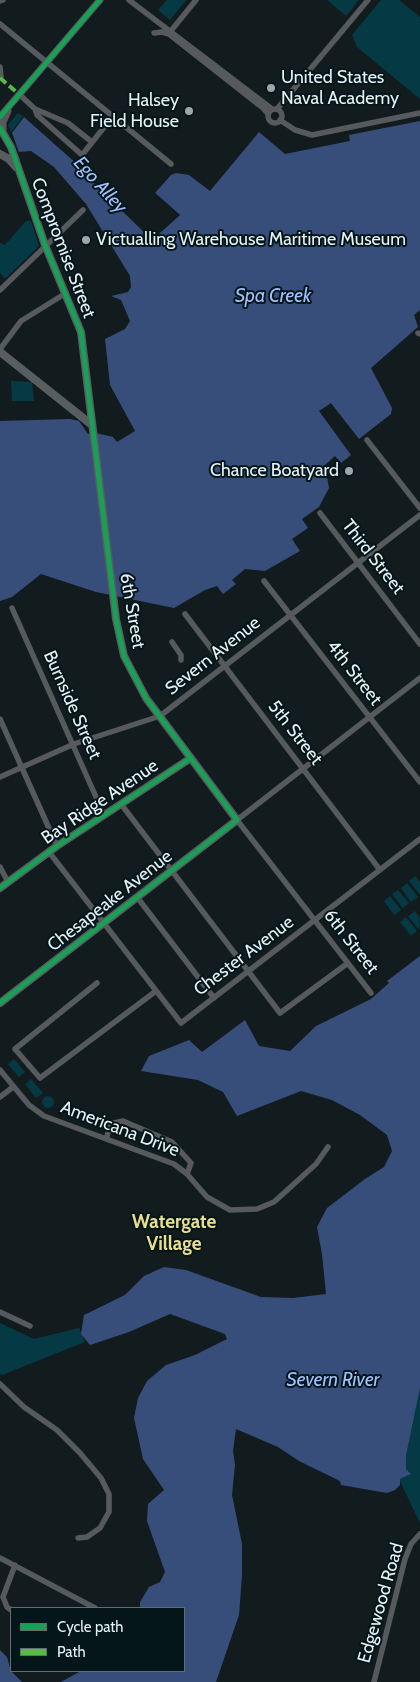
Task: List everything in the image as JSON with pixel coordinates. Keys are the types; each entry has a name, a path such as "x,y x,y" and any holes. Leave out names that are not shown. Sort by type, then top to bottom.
{"main road":[{"path":"0,146 4,142 3,131"},
{"name":"Compromise Street","path":"3,131 81,332 92,429"},
{"name":"Compromise Street","path":"0,154 9,159 18,168"},
{"path":"0,350 92,429"},
{"name":"6th Street","path":"92,429 116,618 124,656 146,698 237,820"},
{"name":"Bay Ridge Avenue","path":"0,888 57,846 191,758"},
{"name":"Chesapeake Avenue","path":"0,1003 237,820"}],"street":[{"path":"0,117 100,0"},
{"path":"128,0 272,111 282,113 280,120"},
{"path":"170,33 196,0"},
{"path":"368,0 272,111 272,122 280,120 303,133 312,135 420,113"},
{"path":"0,24 172,164"},
{"path":"154,33 170,33"},
{"path":"0,67 1,77"},
{"path":"20,94 35,109 68,123 92,142"},
{"path":"3,131 3,122 10,106"},
{"path":"35,109 37,115 82,155 113,116"},
{"path":"0,290 83,210"},
{"path":"0,350 22,321 66,294"},
{"path":"367,440 420,508"},
{"name":"Third Street","path":"320,514 420,644"},
{"name":"Severn Avenue","path":"0,777 74,744 160,716 420,515"},
{"name":"4th Street","path":"264,581 420,782"},
{"name":"Burnside Street","path":"12,608 104,815"},
{"name":"5th Street","path":"185,614 380,870"},
{"path":"172,642 181,655 181,660"},
{"name":"Chesapeake Avenue","path":"237,820 420,678"},
{"path":"0,719 57,846"},
{"path":"121,804 170,872 280,1013 348,963"},
{"name":"6th Street","path":"237,820 371,992"},
{"name":"Chester Avenue","path":"156,991 181,1023 420,839"},
{"path":"49,852 156,991 40,1078 15,1049 97,983"},
{"path":"0,867 8,882"},
{"path":"137,897 214,998"},
{"name":"Americana Drive","path":"0,1070 28,1104 44,1116 166,1160 187,1174 207,1197 222,1207 238,1211 257,1210 281,1196 316,1164 328,1147"},
{"path":"0,1096 13,1087"},
{"path":"106,1139 110,1127 114,1123 123,1121 172,1142 191,1162 187,1174"},
{"path":"0,1312 30,1326"},
{"path":"0,1384 24,1406 57,1430 101,1478 109,1494 109,1512 100,1528 87,1537 78,1538"},
{"name":"Edgewood Road","path":"374,1682 405,1559 411,1544 420,1534"},
{"path":"0,1558 93,1607"},
{"path":"10,1610 7,1608 2,1597 15,1565"}],"shaded area":[{"path":"167,0 186,0 170,20 158,10"},
{"path":"327,0 359,0 346,16"},
{"path":"381,0 399,0 420,17 420,99 357,47 352,35"},
{"path":"18,113 23,116 11,132 8,125"},
{"path":"26,221 31,221 39,246 5,279 0,273 0,243 5,245"},
{"path":"11,381 32,382 34,401 12,401"},
{"path":"415,876 420,882 420,895 409,881"},
{"path":"407,883 418,897 411,902 401,888"},
{"path":"398,890 409,903 403,908 392,894"},
{"path":"390,896 401,910 394,915 384,901"},
{"path":"415,911 420,918 419,930 408,916"},
{"path":"406,917 417,931 411,936 400,922"},
{"path":"14,1059 25,1072 19,1077 8,1064"},
{"path":"31,1079 43,1093 36,1098 25,1084"},
{"path":"48,1096 54,1102 48,1108 42,1102"},
{"path":"0,1323 34,1339 79,1328 85,1342 2,1375 0,1374"},
{"path":"420,1388 420,1523 399,1479 411,1474 406,1469 406,1456"}],"water":[{"name":"Spa Creek","path":"24,117 78,165 77,167 150,238 142,245 144,247 180,215 155,193 171,175 176,173 189,175 210,191 259,132 285,154 350,141 349,135 420,121 420,310 414,315 418,327 371,368 392,408 391,414 359,439 331,403 319,411 351,455 341,463 335,456 325,465 329,488 319,507 302,519 308,528 292,539 300,551 265,571 245,569 232,580 236,584 223,594 217,586 205,590 174,608 96,592 41,574 12,597 0,601 0,421 70,419 79,421 88,434 96,433 113,437 117,442 135,431 110,385 105,339 125,329 130,321 121,300 111,296 128,292 131,287 130,276 86,204 54,167 31,151 19,152 12,133"},
{"name":"Severn River","path":"420,956 420,1388 406,1456 406,1469 411,1474 400,1479 400,1485 395,1490 387,1493 341,1485 340,1481 299,1461 278,1447 236,1429 233,1451 235,1465 232,1495 242,1544 239,1615 216,1682 61,1682 79,1672 185,1672 185,1607 140,1607 140,1602 149,1587 160,1582 165,1572 147,1521 148,1504 164,1490 143,1459 134,1418 138,1398 147,1381 166,1365 195,1355 227,1339 225,1334 170,1314 129,1332 90,1345 81,1334 84,1315 125,1295 144,1276 164,1267 186,1270 261,1297 293,1298 326,1294 317,1227 327,1208 384,1167 392,1151 387,1135 360,1115 332,1100 301,1091 237,1116 223,1092 198,1080 141,1071 149,1056 189,1040 202,1052 245,1020 259,1046 290,1051 316,1026 371,999 389,983 387,981"},
{"path":"0,1650 7,1657 10,1672 22,1682 0,1682"}],"pier":[{"path":"154,192 180,215 144,247 142,245 150,239 145,234 148,233 152,237 177,215 153,194"}],"marked path":[{"path":"0,78 20,95"}],"cycle path":[{"path":"0,117 100,0"},
{"path":"0,128 11,147 45,245 81,332 116,619 124,656 146,698 237,820 0,1003"},
{"path":"0,888 57,846 191,758"}],"place":[{"name":"United States Naval Academy","path":"271,88"},
{"name":"Halsey Field House","path":"189,111"},
{"name":"Victualling Warehouse Maritime Museum","path":"86,240"},
{"name":"Chance Boatyard","path":"349,471"}],"district":[{"name":"Watergate Village","path":"174,1233"}],"water label":[{"name":"Ego Alley","path":"100,185"}]}
